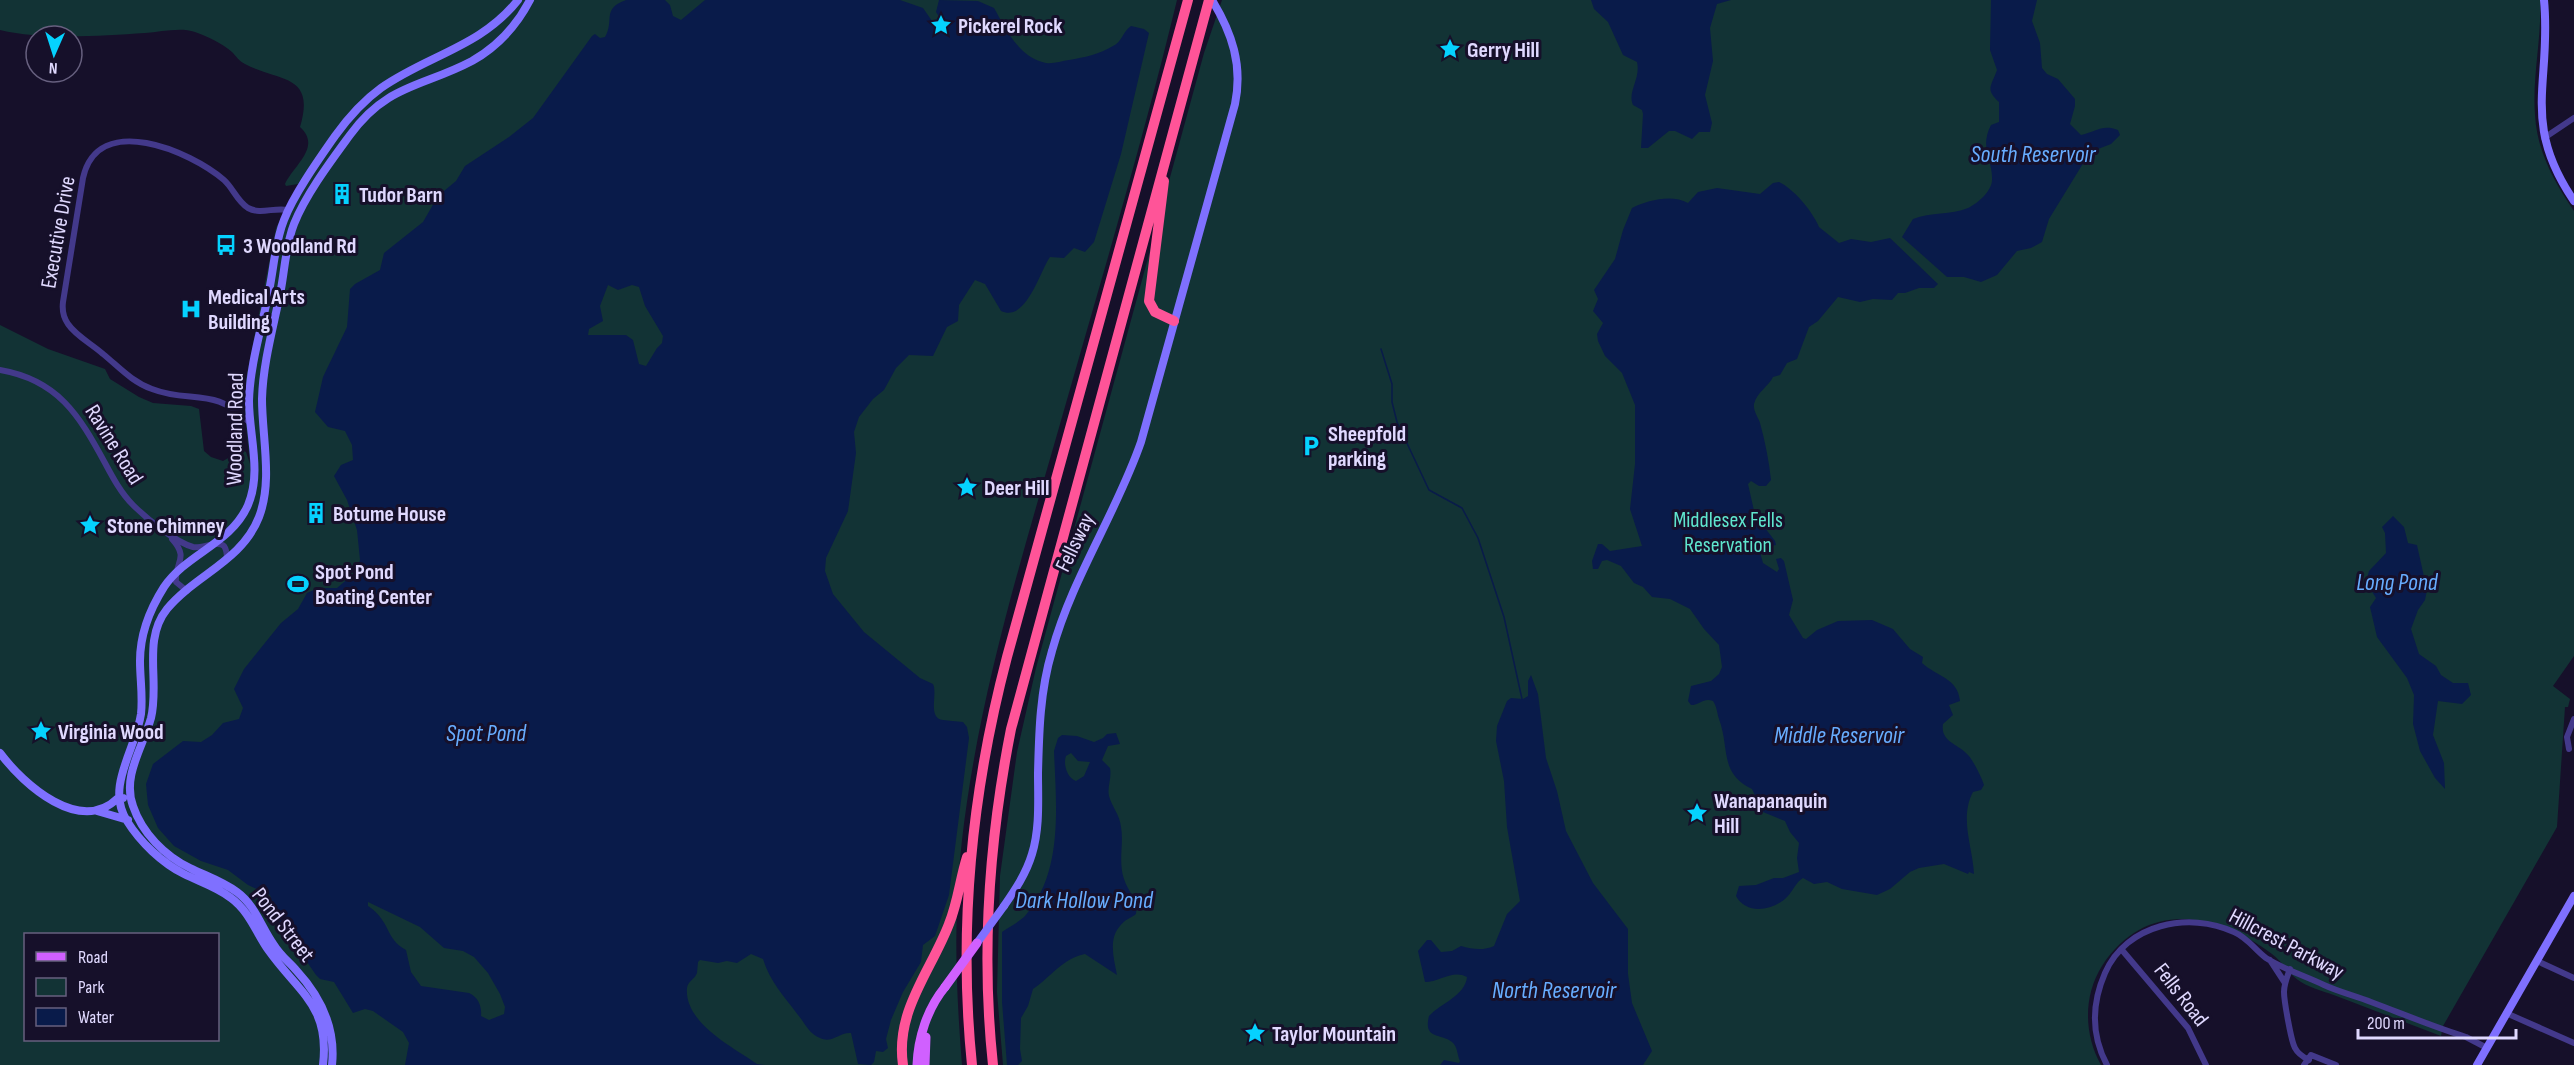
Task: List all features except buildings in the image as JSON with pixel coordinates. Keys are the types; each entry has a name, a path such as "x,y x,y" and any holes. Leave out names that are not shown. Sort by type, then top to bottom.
{"highway":[{"path":"972,1065 967,940 973,843 986,750 1002,675 1188,0"},
{"path":"993,1065 988,994 989,900 995,824 1009,739 1029,656 1209,2"},
{"path":"1167,153 1149,301 1155,312 1174,321"},
{"path":"903,1065 902,1036 907,1011 949,925 959,896 962,873 973,843"}],"main road":[{"name":"Woodland Road","path":"118,798 120,780 136,736 141,714 141,654 145,629 163,590 178,570 237,524 250,498 255,468 250,423 252,372 278,240 288,210 326,150 354,112 381,88 479,37 518,0"},
{"name":"Woodland Road","path":"131,801 132,773 151,718 154,698 155,633 168,608 227,560 250,535 264,502 263,379 294,225 335,157 366,116 397,92 470,62 487,51 506,34 521,16 530,0"},
{"path":"2544,0 2545,42 2540,107 2544,138 2553,166 2574,201"},
{"name":"Fellsway","path":"917,1065 920,1040 928,1018 945,987 1004,906 1025,872 1034,844 1042,698 1046,673 1060,623 1076,583 1132,466 1235,104 1238,67 1229,30 1209,2"},
{"path":"511,8 521,16"},
{"path":"434,60 440,74"},
{"name":"Pond Street","path":"0,753 21,780 38,792 77,810 94,811 126,821 165,861 184,874 223,892 247,914 268,951 297,983 317,1014 324,1034 323,1065"},
{"path":"118,798 131,801"},
{"path":"94,811 108,807 118,798"},
{"path":"118,798 126,821 136,814"},
{"name":"Pond Street","path":"131,801 136,814 149,834 167,853 182,864 228,886 252,908 273,944 302,977 324,1009 332,1036 332,1065"},
{"path":"2477,1065 2537,960 2571,910 2574,896"},
{"name":"Fellsway","path":"925,1065 928,1018"}],"street":[{"path":"2544,138 2574,118"},
{"name":"Executive Drive","path":"250,423 230,407 214,399 171,394 145,386 117,367 67,324 63,314 63,302 83,178 90,160 102,148 113,142 138,142 192,158 222,179 239,200 251,209 261,212 288,210"},
{"name":"Ravine Road","path":"0,370 35,381 67,403 85,426 122,493 134,506 163,529 191,546 212,545"},
{"name":"Ravine Road","path":"163,529 180,550 182,559 177,583 188,591"},
{"path":"212,545 218,544 224,547 227,560"},
{"path":"2569,749 2567,737 2574,718"},
{"name":"Hillcrest Parkway","path":"2107,1065 2097,1035 2094,1012 2097,991 2107,969 2138,935 2159,926 2199,922 2235,932 2269,959 2332,988 2466,1037 2487,1048"},
{"name":"Fells Road","path":"2122,950 2188,1028 2206,1065"},
{"path":"2269,959 2285,983"},
{"path":"2537,960 2574,978"},
{"path":"2290,969 2284,995 2294,1047 2307,1063 2311,1055 2336,1065"},
{"path":"2506,1013 2574,1043"}],"green space":[{"name":"Spot Pond","path":"0,0 1177,0 1133,167 1012,592 988,689 969,789 957,896 957,981 962,1065 0,1065 0,325 48,349 105,369 110,379 153,403 191,406 199,409 204,451 211,457 223,461 242,450 246,452 250,464 245,415 246,379 276,228 301,179 298,184 286,186 285,184 304,156 308,142 306,134 300,127 304,110 303,97 299,88 282,78 245,64 215,40 200,34 177,30 84,36 84,24 24,24 24,34 0,30"},
{"name":"Middlesex Fells Reservation","path":"1222,0 2540,0 2534,101 2536,128 2548,166 2574,211 2574,656 2553,686 2570,699 2568,707 2565,707 2557,827 2443,1026 2441,1036 2305,984 2293,976 2272,954 2228,929 2205,922 2182,919 2160,922 2139,930 2120,945 2102,966 2091,990 2088,1016 2091,1041 2101,1065 1003,1065 997,992 1000,876 1017,752 1036,668 1204,53"}],"water":[{"name":"Spot Pond","path":"626,0 665,0 670,5 673,16 681,20 705,0 900,0 923,8 939,31 944,33 947,29 936,12 939,0 978,1 994,8 1014,42 1021,49 1028,55 1046,63 1086,57 1102,52 1116,44 1131,26 1144,29 1149,33 1121,154 1094,242 1085,252 1074,248 1064,258 1050,257 1025,303 1018,310 1010,313 1001,311 985,284 975,280 959,305 958,321 947,327 933,356 909,355 896,368 884,390 873,399 859,417 854,432 856,453 848,511 826,558 825,571 833,594 864,632 920,678 933,684 935,715 943,720 963,722 967,727 969,738 949,895 935,936 923,945 921,962 903,992 891,1020 886,1039 888,1048 883,1052 876,1051 874,1062 871,1065 858,1064 851,1033 828,1040 813,1034 769,975 763,959 751,954 737,963 700,960 697,973 687,988 688,1001 693,1012 712,1033 757,1064 765,1065 405,1065 409,1043 403,1032 373,1011 365,1009 353,1013 334,982 320,979 316,975 278,920 270,895 248,885 228,870 201,861 174,846 158,828 148,805 146,784 153,764 183,741 201,742 212,735 223,723 239,719 243,708 234,689 244,669 281,623 298,609 307,593 318,588 337,588 357,571 360,560 357,530 347,500 334,476 341,465 353,460 352,445 345,431 328,427 315,412 323,377 347,327 350,289 380,270 384,253 423,222 438,196 456,181 465,166 533,118 592,36 595,34 600,38 605,37 611,11 618,3","holes":["608,285 618,290 632,285 639,287 645,306 663,336 662,343 646,366 639,364 633,340 626,335 588,335 589,329 603,321 600,306","368,902 420,927 444,948 463,951 474,957 488,973 500,994 505,1007 504,1014 489,1020 481,1016 479,1002 469,993 421,986 411,972 406,950 394,941 381,918 368,906"]},
{"path":"1591,0 1731,0 1717,4 1710,28 1713,61 1705,95 1712,123 1710,132 1699,132 1692,139 1675,131 1669,131 1648,148 1641,148 1643,114 1642,110 1633,105 1632,100 1637,62 1623,55 1608,22 1594,9"},
{"name":"South Reservoir","path":"1991,0 2037,0 2032,21 2040,43 2042,68 2047,74 2058,79 2075,99 2070,124 2081,135 2099,129 2112,128 2118,130 2120,135 2111,144 2087,157 2049,219 2042,242 2031,248 2017,251 1997,275 1981,282 1964,277 1947,277 1902,237 1913,219 1968,208 1983,197 1990,188 1992,173 1986,140 1991,125 1999,122 1999,102 1991,91 1991,84 1997,70 1990,50"},
{"name":"Middle Reservoir","path":"1779,182 1797,195 1819,227 1839,243 1851,239 1871,242 1890,238 1938,284 1934,288 1919,288 1898,293 1892,300 1873,299 1860,302 1838,297 1818,321 1809,327 1797,359 1787,363 1780,375 1773,377 1758,396 1754,409 1764,437 1771,480 1766,486 1759,486 1751,481 1748,484 1755,515 1776,545 1770,546 1761,540 1757,542 1763,563 1777,572 1779,569 1776,559 1781,558 1784,561 1793,600 1789,615 1803,638 1806,639 1817,630 1838,621 1872,620 1893,629 1910,649 1923,657 1922,663 1951,682 1960,701 1949,705 1953,715 1943,724 1944,735 1970,757 1984,785 1981,790 1973,792 1967,812 1974,874 1969,872 1968,874 1944,864 1919,868 1910,872 1890,889 1877,895 1842,889 1827,882 1814,884 1803,878 1781,902 1760,909 1740,902 1736,896 1739,886 1756,885 1799,872 1797,858 1799,843 1785,821 1763,812 1752,789 1734,776 1727,759 1722,730 1713,701 1707,700 1691,705 1688,701 1691,686 1711,681 1719,674 1722,667 1719,645 1690,609 1670,599 1652,597 1643,587 1634,583 1621,566 1607,560 1602,561 1598,569 1593,569 1592,561 1598,544 1602,544 1610,551 1642,546 1630,509 1635,464 1635,405 1622,373 1605,356 1598,341 1597,334 1603,323 1593,311 1598,299 1594,290 1615,259 1632,208 1660,199 1682,200 1688,203 1698,192 1717,188 1760,194 1773,183"},
{"name":"Long Pond","path":"2393,516 2404,527 2408,543 2417,545 2427,590 2425,600 2418,610 2411,629 2419,654 2436,666 2441,675 2453,683 2468,683 2471,695 2462,704 2438,701 2433,735 2444,763 2445,789 2435,778 2420,751 2413,724 2414,695 2407,678 2377,637 2370,607 2376,598 2366,582 2369,571 2386,553 2385,533 2382,527"},
{"name":"North Reservoir","path":"1531,675 1538,694 1546,758 1557,791 1566,831 1593,883 1628,929 1628,974 1632,1003 1652,1051 1643,1065 1440,1065 1444,1060 1459,1063 1460,1061 1454,1044 1448,1039 1434,1035 1429,1029 1429,1016 1462,989 1467,977 1456,974 1425,982 1418,951 1427,940 1431,940 1441,952 1452,951 1461,946 1486,949 1494,946 1507,914 1520,901 1507,827 1504,781 1496,741 1497,726 1507,701 1511,698 1523,699 1528,696 1528,681"},
{"name":"Dark Hollow Pond","path":"1116,733 1120,744 1108,746 1102,760 1110,768 1110,800 1118,815 1122,833 1122,872 1134,900 1136,914 1122,924 1114,937 1113,949 1117,975 1085,954 1070,959 1033,989 1028,1006 1021,1018 1022,1061 1018,1065 1007,1065 1002,1002 1002,932 1025,916 1038,898 1052,859 1056,815 1054,751 1058,738 1062,735 1077,736 1094,742 1107,734","holes":["1071,753 1078,761 1090,762 1084,776 1076,781 1070,777 1067,770 1066,756"]}],"waterway":[{"path":"1381,349 1392,384 1392,402 1397,422 1429,490 1462,508 1478,538 1504,617 1522,699"}],"place":[{"name":"Pickerel Rock","path":"941,25"},
{"name":"Gerry Hill","path":"1450,49"},
{"name":"Tudor Barn","path":"342,194"},
{"name":"3 Woodland Rd","path":"226,245"},
{"name":"Medical Arts Building","path":"191,309"},
{"name":"Sheepfold parking","path":"1311,446"},
{"name":"Deer Hill","path":"967,487"},
{"name":"Botume House","path":"316,513"},
{"name":"Stone Chimney","path":"90,525"},
{"name":"Spot Pond Boating Center","path":"298,584"},
{"name":"Virginia Wood","path":"41,731"},
{"name":"Wanapanaquin Hill","path":"1697,813"},
{"name":"Taylor Mountain","path":"1255,1033"}]}
